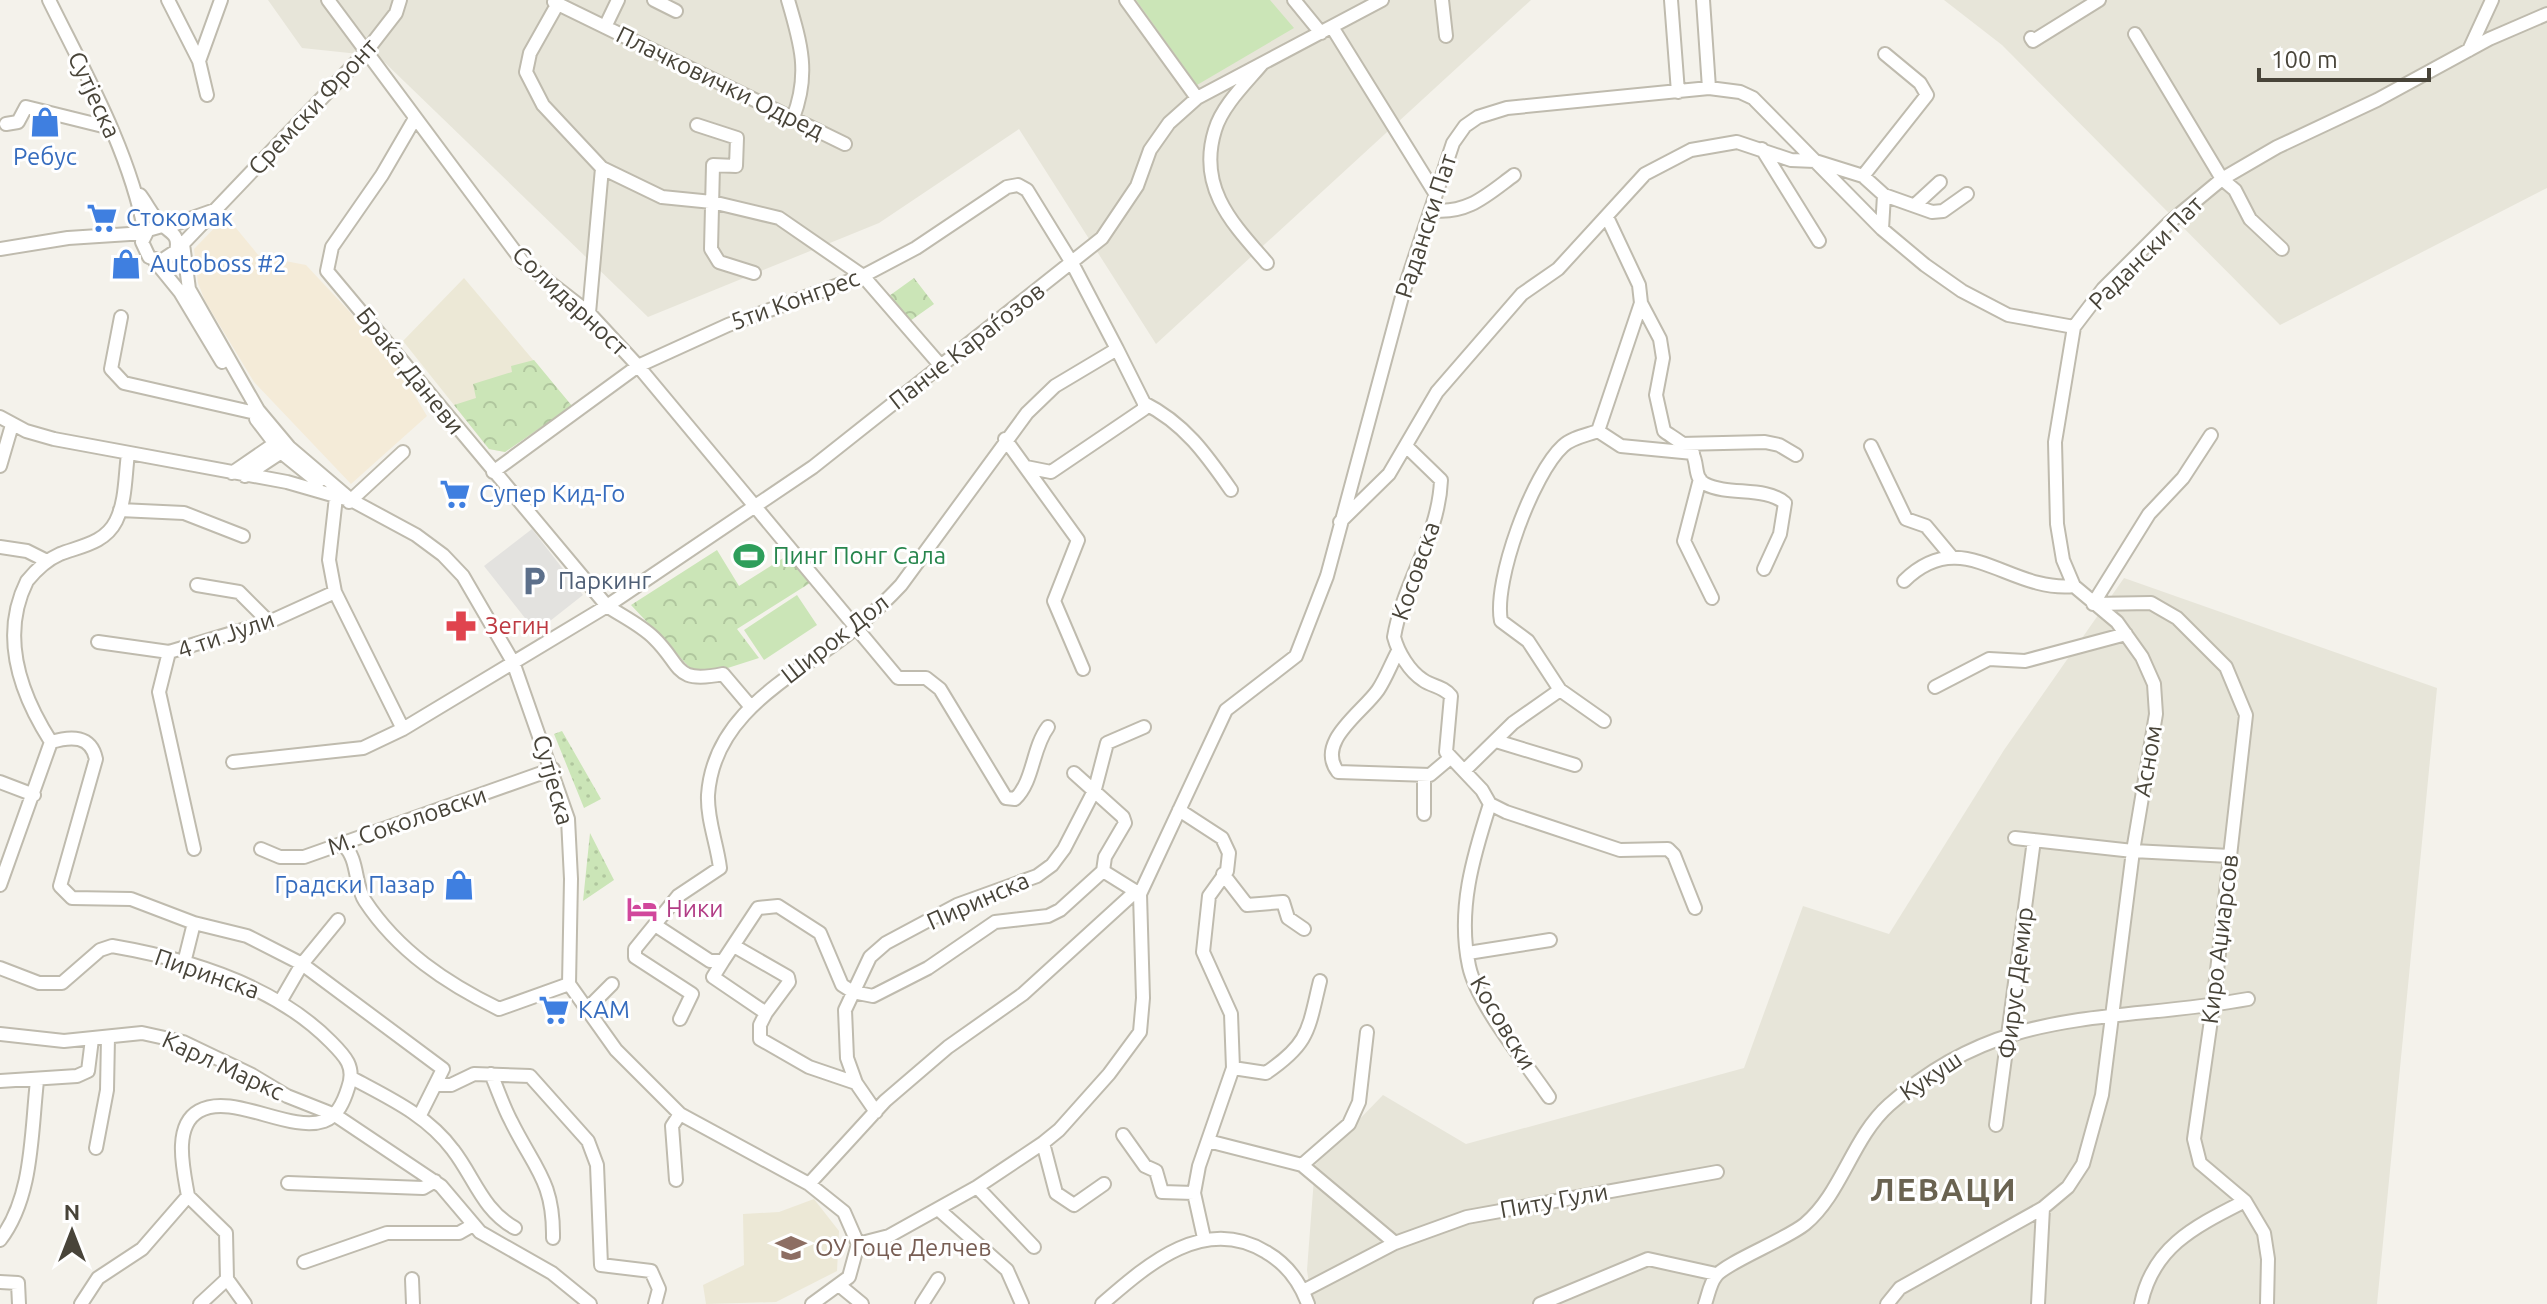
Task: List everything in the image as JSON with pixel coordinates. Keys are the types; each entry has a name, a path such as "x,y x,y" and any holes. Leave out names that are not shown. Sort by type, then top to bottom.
{"street":[{"name":"Сутјеска","path":"49,0 111,128 137,191"},
{"path":"168,0 199,61 207,95"},
{"path":"199,61 221,0"},
{"name":"Солидарност","path":"328,0 414,120 522,261 589,313 638,366 898,678 926,678 940,689 1006,798 1015,799 1022,792 1040,737 1048,727"},
{"name":"Сремски Фронт","path":"179,248 365,53 396,13 400,0"},
{"path":"605,27 618,0"},
{"path":"654,0 676,11"},
{"path":"788,0 804,75 802,94 793,118"},
{"path":"1126,0 1197,98"},
{"path":"1294,0 1326,30 1435,193"},
{"name":"Панче Караѓозов","path":"233,762 363,748 403,729 607,606 755,508 1102,238 1120,214 1150,150 1169,123 1197,98 1382,0"},
{"path":"1442,0 1446,36"},
{"path":"1671,0 1678,92"},
{"path":"1703,0 1709,88"},
{"path":"2089,0 2029,40 2033,41 2099,0"},
{"path":"2469,50 2492,0"},
{"path":"554,2 530,53 526,72 543,105 602,168 662,197 712,202 779,218 863,276 941,366"},
{"name":"Плачковички Одред","path":"554,2 845,144"},
{"name":"Радански Пат","path":"858,1244 889,1236 977,1187 1043,1143 1059,1130 1109,1074 1140,1032 1143,998 1138,893 1226,710 1296,656 1327,576 1403,293 1453,143 1465,126 1493,111 1709,88 1740,92 1753,98 1882,229 1962,291 2008,315 2074,327 2103,289 2169,223 2222,179 2277,147 2547,14"},
{"path":"2135,34 2222,179 2235,190 2250,219 2282,249"},
{"path":"1863,176 1927,95 1920,83 1885,54"},
{"path":"1263,61 1229,105 1215,131 1212,174 1215,196 1228,218 1267,263"},
{"path":"6,124 18,122 26,107 111,128"},
{"name":"Браќа Даневи","path":"414,120 382,175 332,247 327,271 607,606 654,638 675,668 698,679 723,674 751,707"},
{"path":"697,125 737,138 736,166 713,165 711,249 719,262 754,273"},
{"path":"1340,522 1389,474 1437,392 1522,294 1558,269 1645,174 1691,150 1737,142 1791,160 1815,161 1863,176 1884,195 1932,212 1943,211 1967,194"},
{"path":"1762,149 1819,241"},
{"path":"589,313 602,168"},
{"path":"1431,210 1448,212 1469,208 1514,175"},
{"path":"1915,205 1940,182"},
{"name":"5ти Конгрес","path":"493,472 638,366 728,325 863,276 916,248 1007,187 1018,185 1027,190 1072,263"},
{"path":"0,257 101,243 124,243 151,258 167,259 179,248 177,238 137,191"},
{"path":"137,191 145,233 143,248 151,258"},
{"path":"1882,229 1884,195"},
{"path":"0,249 68,238 145,233 152,227 165,226 218,208"},
{"path":"1607,217 1639,285 1641,303 1660,339 1663,358 1656,395 1664,431 1693,453 1700,479 1684,541 1712,598"},
{"name":"Сутјеска","path":"179,248 189,289 258,410 282,445"},
{"name":"Сутјеска","path":"151,258 180,292 251,412 282,445 336,497 386,516 443,555 476,593 513,662 568,819 571,879 569,984"},
{"path":"1026,467 1051,472 1144,409 1144,403 1072,263"},
{"path":"1598,431 1641,303"},
{"path":"121,317 111,369 124,383 251,412"},
{"name":"Асном","path":"1887,1304 1900,1288 2043,1208 2076,1175 2094,1134 2133,851 2156,714 2154,684 2142,657 2126,634 2074,586 2063,560 2054,481 2055,442 2074,327"},
{"name":"Широк Дол","path":"680,1019 692,994 635,957 635,949 678,896 720,868 709,818 710,780 723,742 751,707 856,628 901,585 1005,439 1055,386 1117,349"},
{"path":"1144,403 1170,416 1196,441 1231,490"},
{"path":"0,417 12,425 54,439 287,482 336,497 329,560 335,592 403,729"},
{"path":"0,466 12,425"},
{"path":"1598,431 1621,446 1693,453"},
{"path":"1598,431 1565,443 1541,476 1504,577 1499,610 1501,621 1528,641 1560,690 1604,721"},
{"path":"2093,604 2149,514 2183,478 2211,435"},
{"path":"1005,439 1078,540 1054,601 1083,669"},
{"path":"1681,444 1765,442 1779,445 1796,455"},
{"path":"232,473 282,445"},
{"path":"245,476 282,445"},
{"path":"282,445 353,501"},
{"path":"1871,446 1906,519 1926,526 1951,556"},
{"name":"Косовска","path":"1407,447 1441,480 1441,492 1422,560 1394,637 1398,651 1420,678 1445,689 1451,696 1446,752 1449,759"},
{"path":"334,514 353,501 403,452"},
{"path":"0,885 51,742 13,678 3,635 18,591 47,561 95,542 107,533 120,510 128,454"},
{"path":"1700,479 1738,493 1778,497 1785,503 1780,534 1764,569"},
{"path":"120,510 184,513 243,536"},
{"path":"0,547 27,551 47,561"},
{"path":"1904,581 1916,569 1951,556 1984,562 2030,583 2074,586"},
{"path":"197,585 239,592 269,622"},
{"name":"4 ти Јули","path":"194,849 159,692 160,676 169,652 269,622 335,592"},
{"name":"Киро Аџиарсов","path":"2093,604 2151,603 2177,618 2226,667 2246,715 2213,1006 2194,1139 2200,1163 2245,1201"},
{"path":"1935,687 1989,659 2025,661 2126,634"},
{"path":"98,642 169,652"},
{"path":"1398,651 1378,690 1333,743 1330,758 1338,772 1434,774 1449,759 1465,770 1490,804 1620,850 1668,849 1674,855 1695,908"},
{"path":"1465,770 1513,723 1560,690"},
{"name":"Пиринска","path":"876,1112 856,1083 847,1058 845,1010 870,957 886,943 957,905 1037,876 1052,865 1064,849 1095,789 1107,743 1144,727"},
{"name":"Пиринска","path":"51,742 74,737 86,741 94,748 96,759 60,886 72,898 131,899 194,923"},
{"path":"1496,741 1575,765"},
{"name":"М. Соколовски","path":"261,849 280,857 304,857 553,769"},
{"path":"766,1013 713,977 758,908 778,906 820,933 842,985 853,992 873,996 891,988 995,922 1048,916 1084,891 1103,871 1105,857 1125,823 1095,789 1074,773"},
{"path":"1424,775 1424,814"},
{"path":"0,782 34,795"},
{"name":"Косовски","path":"1490,804 1467,884 1464,920 1469,969 1493,1014 1549,1097"},
{"path":"1179,810 1222,838 1229,853 1227,871 1209,896 1203,952 1231,1014 1233,1068 1194,1193 1204,1238"},
{"path":"2015,838 2133,851 2230,856"},
{"name":"Фирус Демир","path":"1996,1125 2011,1032 2034,840"},
{"path":"343,845 350,850 363,899 401,945 449,984 499,1009 569,984 616,1050 680,1114 809,1184 844,1212 858,1244 849,1277 812,1304"},
{"path":"809,1184 876,1112 948,1047 1023,994 1138,893 1103,871"},
{"path":"1223,874 1247,905 1283,902 1288,918 1304,929"},
{"path":"280,1002 302,964 338,920"},
{"path":"184,963 194,923 247,936 302,964 443,1069 420,1115"},
{"path":"655,925 710,961 723,961"},
{"path":"1468,953 1550,940"},
{"name":"Пиринска","path":"0,968 39,983 62,983 100,950 112,946 184,963 265,992 280,1002 318,1029 348,1059 352,1078"},
{"path":"734,946 788,977 789,982 760,1025 760,1039 809,1067 856,1083"},
{"path":"1233,1068 1266,1073 1289,1057 1306,1038 1320,981"},
{"path":"586,1010 612,984"},
{"name":"Кукуш","path":"1716,1274 1806,1223 1835,1185 1857,1144 1888,1106 1959,1054 2011,1032 2113,1013 2213,1006 2248,999"},
{"path":"1302,1165 1349,1124 1359,1102 1367,1032"},
{"name":"Карл Маркс","path":"0,1034 40,1040 92,1039 142,1033 183,1042 252,1075 287,1096 335,1115"},
{"path":"96,1148 107,1090 108,1037"},
{"path":"0,1081 59,1080 88,1071 92,1039"},
{"path":"435,1085 451,1085 474,1074 530,1076 588,1141 597,1165 601,1265 651,1271 659,1289 655,1304"},
{"path":"491,1074 512,1123 534,1157 547,1187 553,1211 553,1238"},
{"path":"200,1304 227,1279 230,1258 226,1233 188,1196 182,1142 186,1126 201,1109 238,1108 280,1119 322,1122 335,1115 352,1078 420,1115 453,1150 500,1220 515,1228"},
{"path":"0,1240 16,1214 23,1190 37,1081"},
{"path":"676,1180 672,1126 680,1114"},
{"path":"335,1115 435,1181 476,1228 552,1273 590,1304"},
{"path":"1123,1135 1145,1166 1156,1171 1162,1192 1194,1193"},
{"path":"1208,1141 1302,1165 1395,1243"},
{"path":"1043,1143 1056,1193 1074,1205 1104,1184"},
{"name":"Питу Гули","path":"1305,1298 1395,1243 1467,1217 1717,1172"},
{"path":"288,1183 423,1188 435,1181"},
{"path":"977,1187 1034,1247"},
{"path":"81,1304 98,1278 142,1249 188,1196"},
{"path":"2141,1304 2147,1277 2159,1258 2210,1219 2245,1201 2264,1233 2268,1259 2267,1304"},
{"path":"2038,1304 2043,1208"},
{"path":"938,1209 1007,1270 1022,1304"},
{"path":"304,1262 387,1233 459,1233 476,1228"},
{"path":"1102,1304 1152,1263 1204,1238 1245,1241 1259,1247 1285,1267 1305,1298"},
{"path":"1540,1304 1648,1259 1716,1274 1705,1304"},
{"path":"227,1279 245,1304"},
{"path":"412,1279 413,1304"},
{"path":"922,1304 938,1279"},
{"path":"0,1282 18,1283 19,1304"},
{"path":"839,1285 862,1304"}],"shaded area":[{"path":"268,0 1531,0 1156,344 1019,129 879,223 648,317 378,56 302,48"},
{"path":"1944,0 2547,0 2547,188 2280,325 2002,45"},
{"path":"226,216 259,256 306,265 391,356 427,416 351,484 254,382 205,301 198,283 194,249"},
{"path":"464,278 572,406 505,452 489,449 403,341"},
{"name":"Паркинг","path":"532,529 583,595 536,632 484,566"},
{"path":"2124,578 2437,688 2377,1304 1312,1304 1307,1270 1315,1165 1383,1095 1466,1144 1744,1068 1803,906 1889,934 2004,750"},
{"name":"ОУ Гоце Делчев","path":"814,1199 839,1231 837,1271 776,1302 706,1304 703,1285 744,1265 743,1214 779,1212"}],"green space":[{"path":"1136,0 1270,0 1294,28 1197,85"},
{"path":"914,278 934,304 910,321 889,296"},
{"path":"534,360 572,406 505,452 489,449 454,405 476,398 473,384 512,372 511,366"},
{"path":"717,550 739,586 788,555 810,583 737,629 759,658 709,674 690,668 631,605"},
{"path":"797,595 817,625 764,660 744,630"},
{"path":"562,731 601,799 584,808 554,734"},
{"path":"590,833 614,880 583,901"}],"place":[{"name":"Ребус","path":"45,122"},
{"name":"Стокомак","path":"102,218"},
{"name":"Autoboss #2","path":"126,264"},
{"name":"Супер Кид-Го","path":"455,494"},
{"name":"Пинг Понг Сала","path":"749,556"},
{"name":"Паркинг","path":"534,581"},
{"name":"Зегин","path":"461,626"},
{"name":"Градски Пазар","path":"459,885"},
{"name":"Ники","path":"642,909"},
{"name":"КАМ","path":"554,1010"},
{"name":"ОУ Гоце Делчев","path":"791,1248"}],"district":[{"name":"ЛЕВАЦИ","path":"1944,1190"}]}
